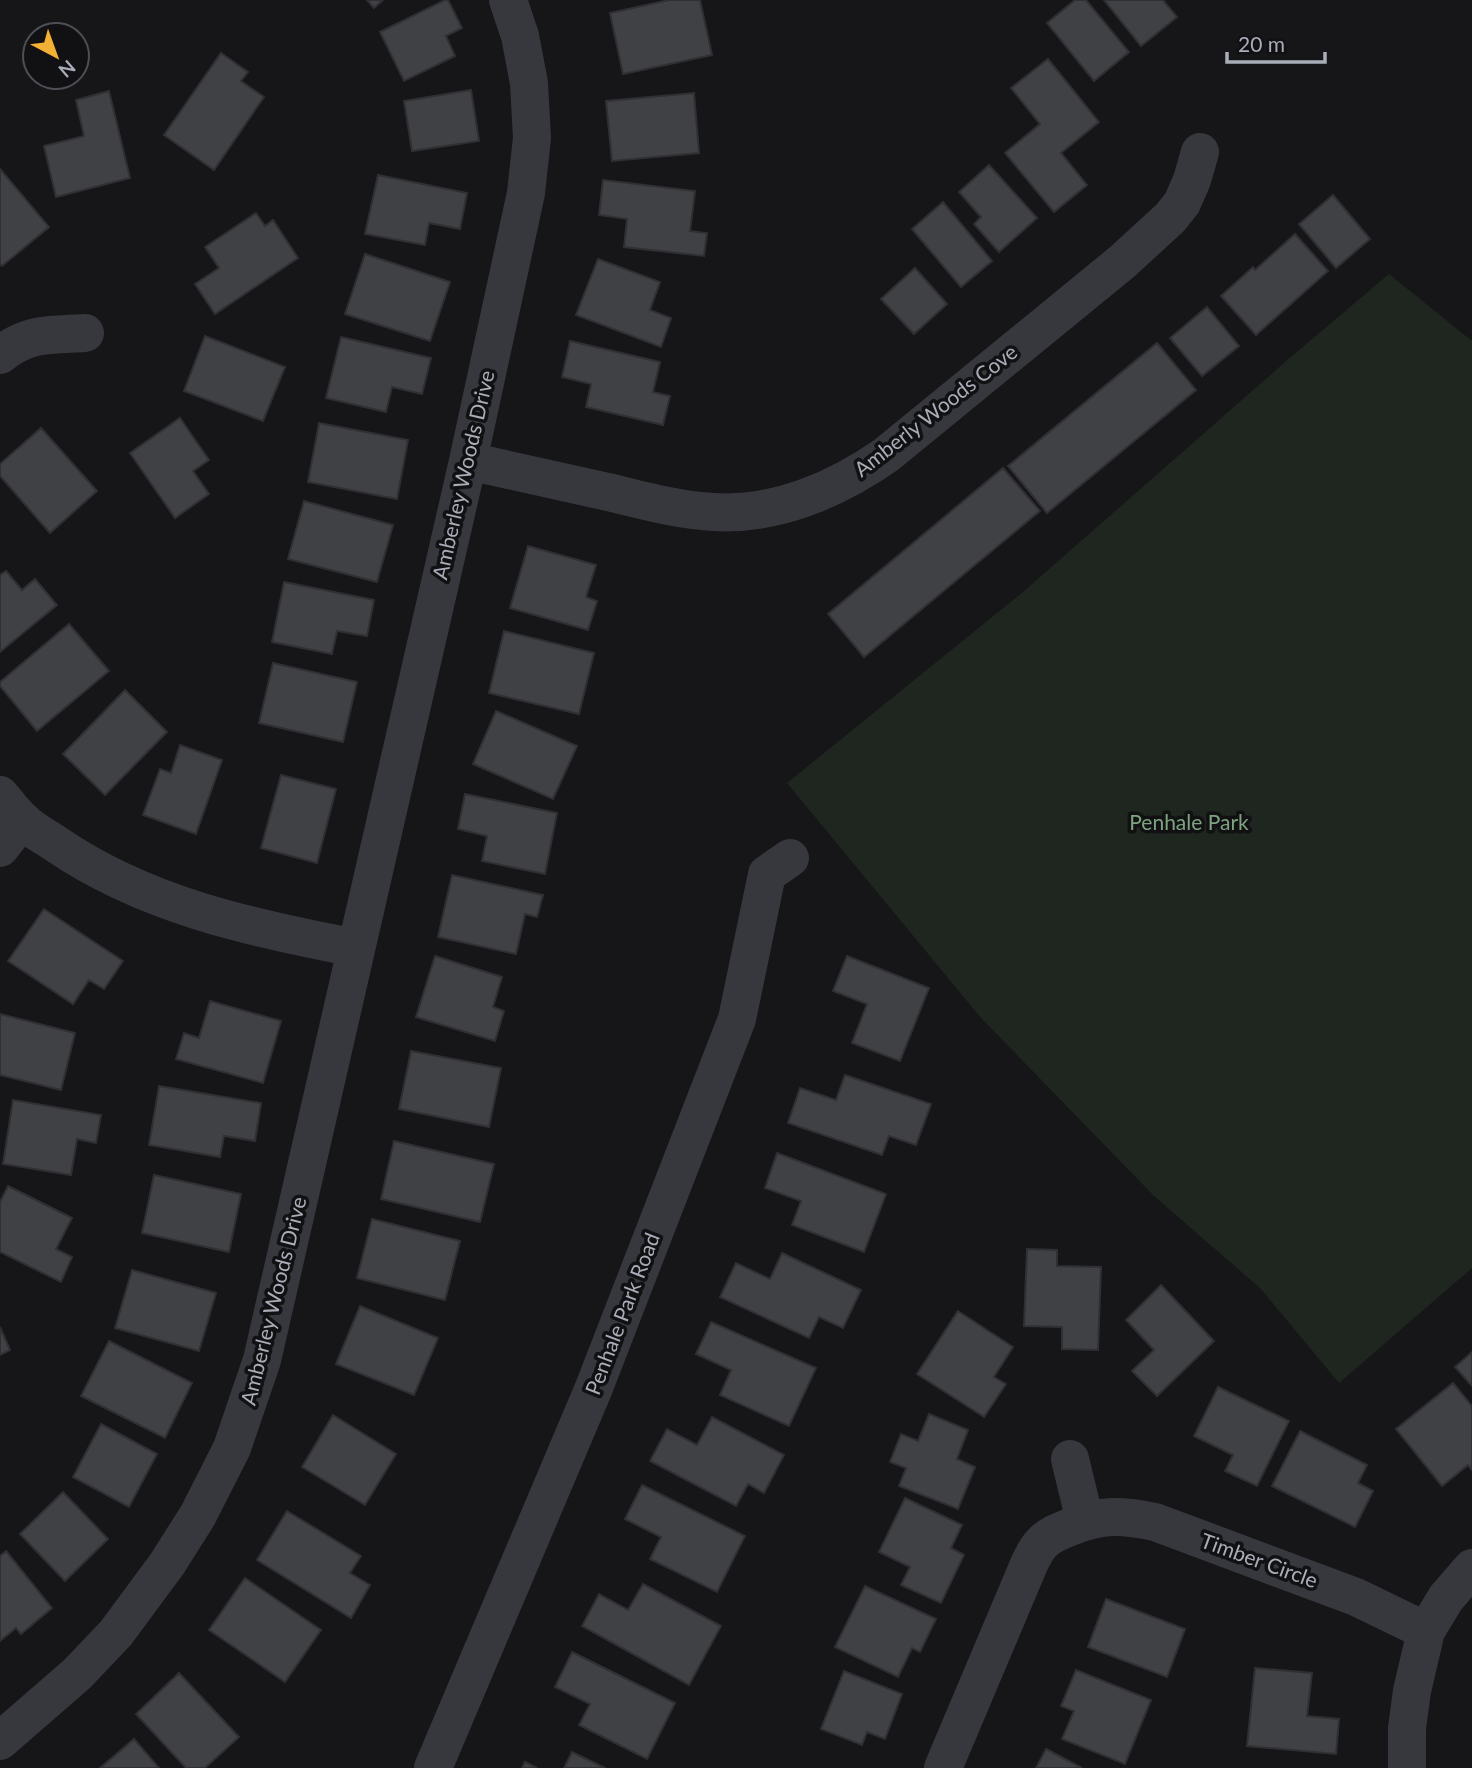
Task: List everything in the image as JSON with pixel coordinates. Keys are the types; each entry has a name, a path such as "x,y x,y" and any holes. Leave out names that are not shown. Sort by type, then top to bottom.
{"street":[{"name":"Amberley Woods Drive","path":"0,1741 77,1674 116,1633 167,1564 198,1515 232,1448 262,1360 342,1018 526,193 532,138 529,83 520,36 508,0"},
{"name":"Amberly Woods Cove","path":"468,461 677,508 714,513 751,511 784,505 819,493 859,474 886,455 1122,262 1170,218 1182,203 1192,180 1199,152"},
{"path":"0,355 12,345 29,337 85,333"},
{"path":"7,821 143,892 189,909 268,930 356,948"},
{"name":"Penhale Park Road","path":"433,1768 593,1390 737,1019 767,874 790,858"},
{"path":"1070,1459 1085,1521"},
{"name":"Timber Circle","path":"943,1768 1030,1562 1042,1543 1057,1532 1085,1521 1109,1515 1155,1522 1356,1597 1426,1631"},
{"path":"1407,1768 1406,1728 1426,1631 1446,1598 1472,1569"}],"green space":[{"name":"Penhale Park","path":"1389,274 1472,341 1472,1268 1339,1383 1260,1288 1154,1196 981,1018 787,783 1023,592"}],"building":[{"path":"367,0 383,0 374,8"},
{"path":"448,0 462,28 446,36 455,56 404,81 380,32"},
{"path":"669,0 700,0 712,55 623,74 610,13"},
{"path":"1075,0 1086,0 1129,52 1094,81 1047,23"},
{"path":"1104,0 1163,0 1177,17 1141,46"},
{"path":"221,53 248,72 241,81 264,97 214,170 164,135"},
{"path":"1048,59 1099,122 1061,153 1087,185 1054,212 1005,153 1040,124 1011,88"},
{"path":"471,90 479,141 412,151 404,101"},
{"path":"109,91 130,178 56,197 44,146 84,136 76,100"},
{"path":"694,93 699,153 612,161 606,101"},
{"path":"989,165 1037,218 999,252 974,224 981,217 959,192"},
{"path":"0,169 49,227 2,266 0,264"},
{"path":"378,175 467,193 460,229 429,223 425,245 365,234"},
{"path":"603,180 695,191 690,231 707,233 704,256 624,247 627,219 599,215"},
{"path":"1333,195 1370,239 1336,268 1299,224"},
{"path":"943,202 992,261 961,287 912,229"},
{"path":"256,213 265,226 273,220 298,258 215,314 195,284 219,268 205,247"},
{"path":"1295,234 1328,271 1256,335 1221,296"},
{"path":"365,254 450,282 430,341 345,314"},
{"path":"598,259 660,282 650,310 671,318 661,347 576,315"},
{"path":"915,268 947,304 914,334 881,299"},
{"path":"1207,307 1239,346 1202,376 1170,338"},
{"path":"205,336 285,367 263,421 184,391"},
{"path":"341,337 431,358 422,394 392,387 386,412 326,398"},
{"path":"570,341 660,362 653,392 670,396 663,425 586,407 591,384 562,377"},
{"path":"1157,343 1196,390 1047,513 1008,466"},
{"path":"180,418 209,460 193,471 209,494 175,518 130,453"},
{"path":"319,423 408,440 397,499 308,482"},
{"path":"41,428 97,491 50,533 0,476 0,464"},
{"path":"1003,468 1040,511 864,657 828,614"},
{"path":"304,501 393,525 377,582 288,559"},
{"path":"528,546 596,565 586,597 597,601 588,630 510,608"},
{"path":"6,571 22,590 35,579 57,605 0,652 0,575"},
{"path":"284,582 374,600 367,636 337,631 332,654 272,642"},
{"path":"69,624 109,671 37,731 0,686 0,682"},
{"path":"504,631 594,653 579,714 489,693"},
{"path":"273,663 357,682 343,742 259,723"},
{"path":"125,690 167,732 105,795 63,754"},
{"path":"496,711 577,746 553,799 473,764"},
{"path":"180,745 222,760 196,834 143,815 160,769 171,773"},
{"path":"281,775 336,789 317,863 261,848"},
{"path":"465,794 557,813 545,874 482,861 487,836 458,829"},
{"path":"452,875 543,895 537,917 525,914 516,954 438,937"},
{"path":"44,909 123,961 104,989 89,980 73,1004 8,961"},
{"path":"435,956 502,977 493,1007 504,1011 495,1041 416,1017"},
{"path":"847,956 929,988 900,1061 852,1043 867,1004 833,991"},
{"path":"210,1001 281,1021 263,1083 176,1059 184,1033 199,1038"},
{"path":"0,1014 75,1033 61,1090 0,1075"},
{"path":"411,1051 501,1068 489,1127 399,1109"},
{"path":"845,1075 931,1104 916,1145 889,1136 882,1155 788,1123 800,1088 836,1100"},
{"path":"159,1086 261,1103 255,1141 224,1136 220,1157 149,1145"},
{"path":"13,1100 101,1115 96,1143 77,1139 71,1175 3,1164"},
{"path":"394,1141 494,1164 480,1222 381,1199"},
{"path":"777,1153 886,1194 864,1252 792,1225 801,1201 765,1188"},
{"path":"154,1175 241,1194 229,1252 142,1233"},
{"path":"8,1186 72,1218 56,1249 72,1257 61,1282 0,1252 0,1202"},
{"path":"372,1219 460,1241 445,1300 357,1278"},
{"path":"1027,1249 1057,1250 1057,1266 1101,1267 1098,1350 1062,1349 1062,1327 1024,1326"},
{"path":"782,1253 861,1290 843,1328 819,1317 809,1338 720,1297 736,1263 770,1279"},
{"path":"132,1270 216,1293 199,1351 115,1328"},
{"path":"1161,1285 1214,1341 1157,1396 1132,1371 1154,1350 1126,1320"},
{"path":"360,1306 438,1338 414,1395 336,1364"},
{"path":"958,1311 1013,1347 994,1377 1006,1384 984,1417 917,1374"},
{"path":"711,1322 816,1368 789,1426 720,1395 731,1370 696,1354"},
{"path":"0,1327 10,1350 0,1355"},
{"path":"109,1341 192,1383 165,1438 81,1396"},
{"path":"1472,1352 1472,1386 1455,1367"},
{"path":"1453,1383 1472,1406 1472,1470 1468,1465 1442,1486 1396,1429"},
{"path":"1218,1387 1289,1421 1257,1486 1225,1471 1233,1455 1194,1436"},
{"path":"929,1414 968,1430 957,1459 975,1467 958,1509 899,1486 906,1468 890,1462 901,1434 918,1441"},
{"path":"333,1415 396,1454 365,1505 302,1467"},
{"path":"712,1417 784,1455 764,1493 748,1484 736,1506 650,1461 667,1429 697,1445"},
{"path":"101,1424 157,1454 129,1507 73,1477"},
{"path":"1300,1431 1367,1465 1358,1483 1373,1491 1355,1527 1272,1486"},
{"path":"642,1485 745,1536 717,1592 650,1559 661,1537 625,1519"},
{"path":"63,1492 108,1539 65,1581 20,1534"},
{"path":"905,1498 962,1525 951,1548 964,1555 941,1603 901,1585 910,1567 879,1552"},
{"path":"287,1511 361,1556 350,1573 370,1585 351,1618 257,1560"},
{"path":"6,1551 52,1608 21,1634 16,1628 0,1641 0,1556"},
{"path":"245,1578 321,1630 285,1682 209,1630"},
{"path":"643,1584 721,1626 689,1685 582,1626 599,1594 628,1610"},
{"path":"865,1586 936,1619 920,1652 912,1648 898,1677 835,1647"},
{"path":"1106,1599 1185,1629 1167,1677 1088,1647"},
{"path":"572,1652 675,1703 647,1759 579,1725 590,1704 555,1687"},
{"path":"1255,1668 1312,1673 1307,1716 1339,1719 1336,1754 1247,1746"},
{"path":"1076,1670 1151,1700 1125,1764 1062,1739 1074,1711 1061,1706"},
{"path":"844,1671 902,1694 885,1739 867,1732 862,1745 821,1729"},
{"path":"179,1673 239,1737 205,1768 186,1768 136,1714"},
{"path":"134,1739 159,1768 100,1768"},
{"path":"1046,1749 1082,1768 1036,1768"},
{"path":"572,1752 605,1768 564,1768"},
{"path":"525,1762 537,1768 522,1768"}]}
